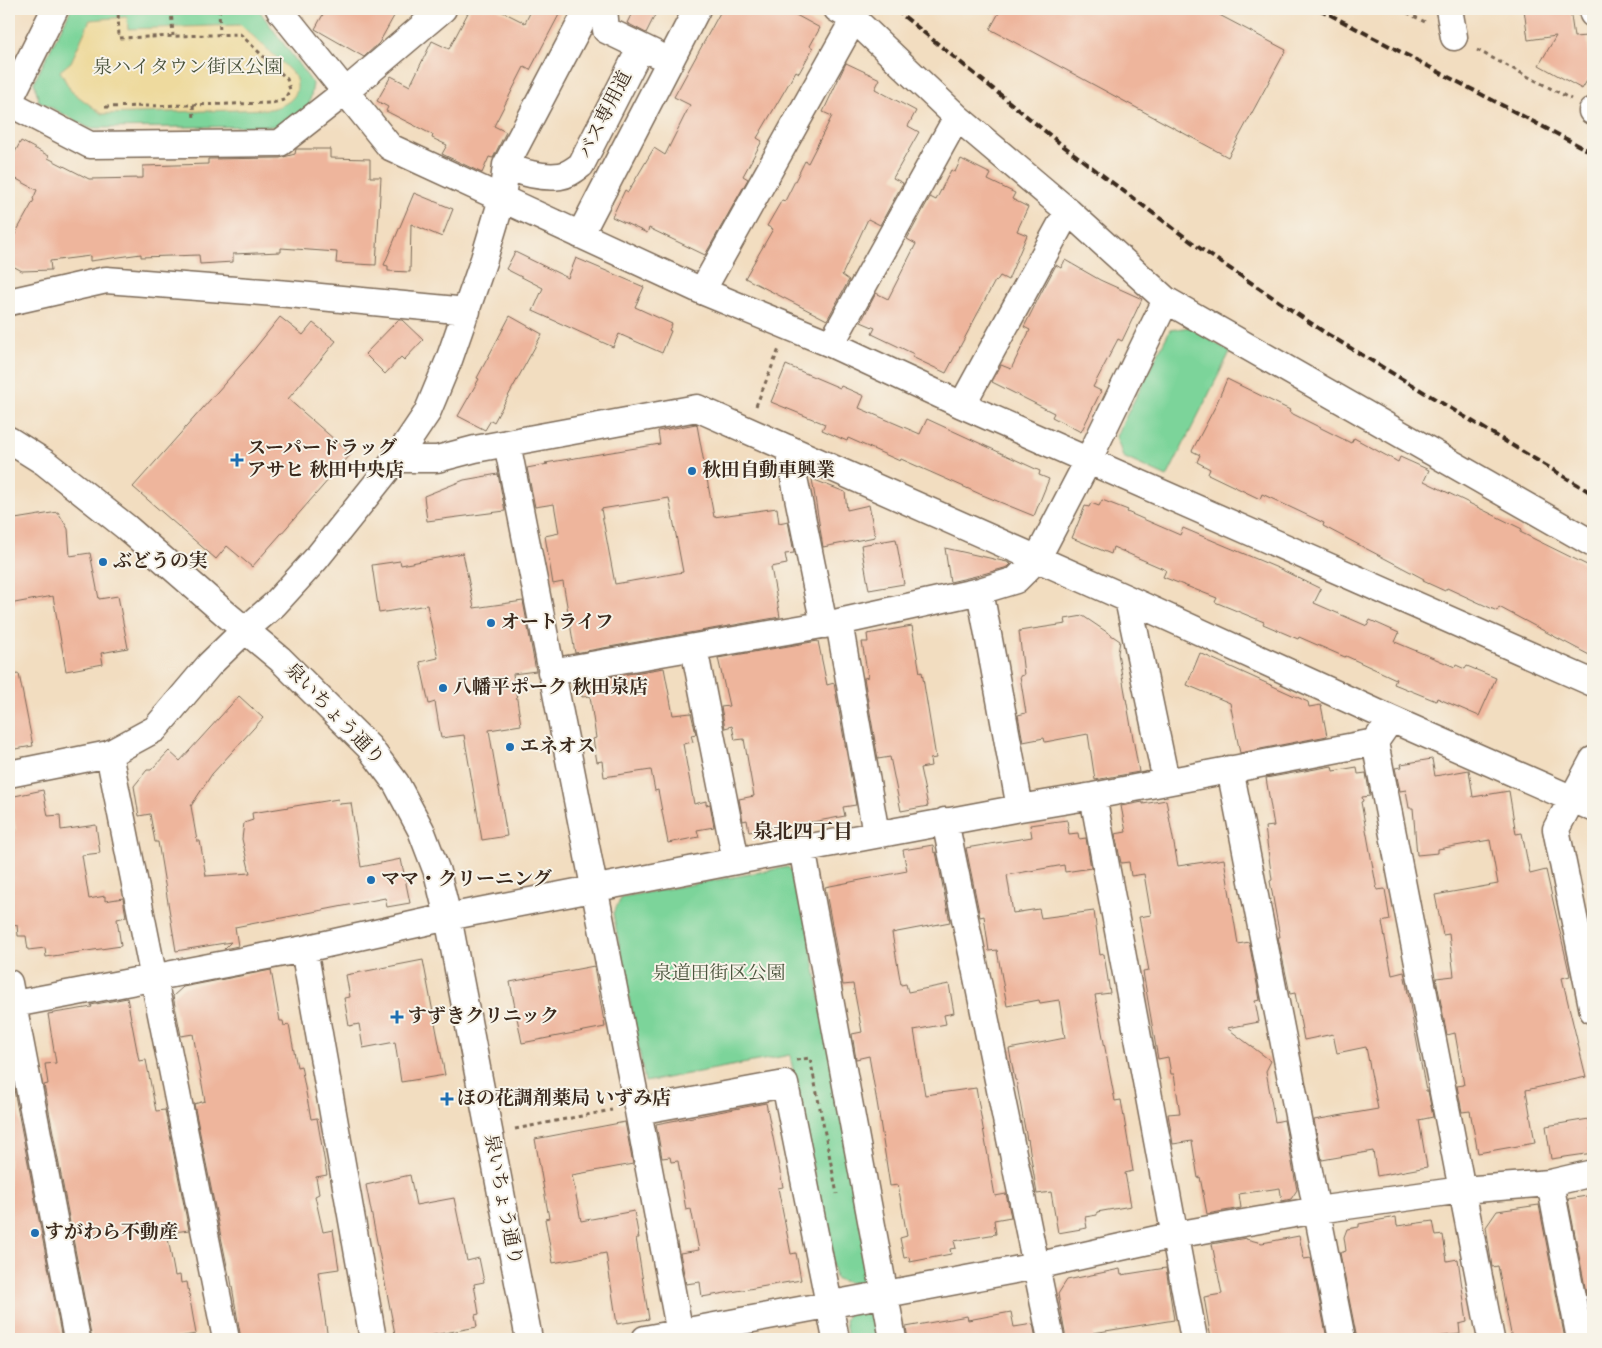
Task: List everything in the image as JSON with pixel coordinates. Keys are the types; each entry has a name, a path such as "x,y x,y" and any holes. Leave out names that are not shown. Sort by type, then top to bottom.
{"street":[{"path":"55,9 9,102 90,146 280,143 345,92 443,9"},
{"path":"279,9 390,147 702,291 831,344 962,405 1593,683"},
{"path":"9,774 109,754 155,729 210,664 274,605 316,558 396,459 427,413 467,311 511,168 588,9"},
{"path":"660,53 666,34 679,9"},
{"path":"574,233 660,53 688,9"},
{"path":"660,53 697,9"},
{"path":"1449,9 1454,37"},
{"path":"1593,9 1593,14"},
{"path":"511,168 608,14 660,53"},
{"path":"702,291 845,14 957,117 1068,211 1166,300 1593,544"},
{"name":"バス専用道","path":"511,168 539,176 560,176 571,172 580,165 660,53"},
{"path":"831,344 957,117"},
{"path":"962,405 1068,211"},
{"path":"9,302 106,280 289,294 467,311"},
{"path":"551,672 832,624 980,591 1016,580 1037,559 1088,461 1166,300"},
{"path":"396,459 436,459 475,449 697,408 1582,803"},
{"name":"泉いちょう通り","path":"9,440 44,462 126,527 280,659 369,746 396,783 421,830 431,855 448,917 529,1339"},
{"path":"507,443 638,1111 680,1336"},
{"path":"788,448 832,624 876,834"},
{"path":"980,591 1020,808"},
{"path":"1128,599 1166,782"},
{"path":"694,648 736,860"},
{"path":"77,1339 10,998 154,977 304,949 448,917 736,860 1092,796 1375,742 1391,719"},
{"path":"1375,742 1491,1339"},
{"path":"109,754 226,1339"},
{"path":"1593,760 1582,803 1556,829 1593,1011"},
{"path":"1230,769 1342,1339"},
{"path":"1092,796 1194,1339"},
{"path":"945,821 1051,1339"},
{"path":"802,848 893,1339"},
{"path":"304,949 373,1339"},
{"path":"638,1111 785,1084 836,1339"},
{"path":"645,1339 680,1336 829,1304 1036,1266 1175,1236 1317,1210 1462,1190 1550,1183 1593,1173"},
{"path":"1550,1183 1580,1339"}],"path":[{"path":"105,107 272,103 284,100 290,90 287,79 240,34 119,38 118,9"},
{"path":"171,9 173,36"},
{"path":"219,9 220,34"},
{"path":"1400,9 1593,111"},
{"path":"746,430 789,326"}],"green space":[{"name":"泉ハイタウン街区公園","path":"71,9 258,9 313,84 309,106 281,126 89,128 39,101 34,82"},
{"path":"1190,327 1230,352 1167,477 1123,457 1116,436 1170,330"},
{"name":"泉道田街区公園","path":"788,867 798,878 872,1276 859,1283 845,1282 835,1278 790,1055 645,1082 613,913 622,897"},
{"path":"873,1309 878,1314 883,1339 848,1339 845,1321 849,1312"}],"sand":[{"name":"泉ハイタウン街区公園","path":"127,17 128,29 241,25 292,73 297,84 295,95 287,103 270,109 102,114 71,91 60,71 71,62 90,20"}],"building":[{"path":"326,9 398,9 379,43 364,57 315,29"},
{"path":"470,9 497,9 525,23 532,9 562,9 530,70 524,67 494,126 506,132 493,158 489,157 482,173 442,154 447,145 432,138 433,135 386,111 388,107 377,101 391,76 410,86 432,41 449,49"},
{"path":"634,9 658,9 646,33 627,23"},
{"path":"722,9 785,9 820,28 810,46 813,48 799,73 796,71 757,138 762,141 743,176 748,179 705,255 649,228 647,233 612,217 625,190 628,192 654,148 665,155 690,105 674,97"},
{"path":"1001,9 1208,9 1286,50 1228,157 990,29"},
{"path":"1524,9 1570,9 1574,37 1587,36 1591,74 1582,89 1539,65 1556,36 1528,40"},
{"path":"846,63 880,79 875,89 916,111 908,126 919,132 893,178 903,183 880,225 868,219 842,275 849,280 827,320 745,278 773,229 767,226 782,200 785,201 805,161 808,163 832,116 823,112"},
{"path":"21,141 49,156 48,158 89,179 143,178 143,166 208,164 208,159 280,158 295,154 296,149 330,149 330,158 370,159 370,177 381,177 376,265 336,263 337,252 281,248 281,252 233,254 233,262 200,264 199,255 141,257 141,254 90,261 90,256 50,261 51,270 22,271 9,264 9,245 34,200 37,190 9,175 9,163"},
{"path":"961,159 991,174 988,180 1015,193 1012,199 1028,207 1017,231 1027,235 1008,280 1000,276 995,281 946,373 912,357 914,354 872,334 875,328 861,322 876,293 888,299 916,244 907,239 930,197 936,200 951,170 955,172"},
{"path":"414,193 453,209 442,237 411,224 410,272 388,271 388,266 384,265"},
{"path":"515,252 568,278 576,258 644,287 635,307 672,324 662,353 619,334 613,347 533,311 543,288 506,269"},
{"path":"1065,260 1100,280 1142,299 1122,341 1118,339 1093,387 1101,391 1081,432 1052,417 1054,413 992,382 1001,365 1011,369 1030,330 1024,327 1056,265 1061,268"},
{"path":"510,316 542,334 494,422 491,420 485,430 458,416 479,379 477,378"},
{"path":"280,317 303,335 313,323 336,341 288,399 351,454 252,567 227,546 216,559 133,487 248,357"},
{"path":"398,320 402,320 423,340 404,360 401,357 385,374 365,354"},
{"path":"786,365 864,396 859,408 920,434 927,419 1040,471 1039,475 1049,479 1034,516 901,459 900,461 848,438 847,441 822,430 825,424 771,402"},
{"path":"1227,379 1351,443 1354,438 1398,462 1400,457 1429,470 1424,481 1522,529 1520,532 1593,568 1593,657 1499,607 1497,611 1447,588 1445,591 1423,581 1424,579 1323,526 1324,523 1262,494 1260,499 1208,474 1210,469 1197,462 1200,455 1192,451"},
{"path":"697,425 714,517 777,508 779,523 788,521 794,553 785,554 787,564 771,567 780,617 575,653 563,582 553,584 545,536 559,533 554,504 535,507 527,468 548,464 545,463 660,444 658,431","holes":["669,498 683,572 615,584 601,509"]},
{"path":"498,474 505,511 427,521 424,496 464,480"},
{"path":"812,479 845,492 847,510 869,505 875,537 823,547"},
{"path":"1102,500 1128,510 1127,512 1180,535 1183,528 1280,569 1321,589 1314,603 1367,626 1370,620 1399,633 1395,642 1455,667 1456,665 1465,669 1467,666 1496,678 1479,716 1437,698 1436,701 1394,684 1396,679 1346,656 1299,637 1298,639 1263,624 1264,622 1215,602 1217,598 1163,577 1166,570 1113,547 1111,554 1072,538 1085,506 1089,507 1091,503 1099,506"},
{"path":"58,512 68,529 70,556 90,553 99,599 118,596 128,648 101,653 103,664 66,671 53,596 9,604 9,520"},
{"path":"896,539 904,584 869,590 861,545"},
{"path":"945,548 1011,564 1008,567 950,582"},
{"path":"463,553 474,608 523,601 536,671 513,674 521,725 489,730 507,836 482,840 464,735 441,738 435,702 429,704 420,662 438,658 427,605 379,613 372,565 400,561 401,565"},
{"path":"1083,616 1120,641 1118,653 1139,772 1095,780 1088,734 1045,742 1044,738 1023,742 1018,715 1026,713 1020,676 1024,675 1019,631 1066,624 1065,619"},
{"path":"912,626 920,673 922,672 936,758 930,759 931,766 920,768 928,806 901,811 890,757 878,759 864,678 868,677 862,642 868,642 867,634"},
{"path":"818,641 827,685 834,683 856,805 843,807 845,816 807,823 808,830 780,835 778,826 749,832 747,820 743,821 739,799 754,796 744,739 735,740 732,726 725,728 721,707 729,706 718,658"},
{"path":"1200,653 1308,702 1309,707 1321,705 1327,736 1240,753 1230,703 1187,685"},
{"path":"664,668 673,715 691,713 696,734 691,735 693,742 683,744 694,804 706,801 706,805 710,804 714,827 697,830 699,837 668,843 658,790 655,791 651,770 604,777 602,761 597,762 593,739 596,738 590,696 582,697 580,682"},
{"path":"19,674 33,746 9,750 9,675"},
{"path":"239,696 263,718 212,774 191,806 206,876 250,873 242,839 244,823 253,820 252,813 338,799 339,804 351,803 361,867 401,859 410,903 387,907 385,898 235,927 238,946 224,949 231,942 176,951 158,842 155,842 150,814 139,816 134,786 147,770 151,770 169,751 180,761"},
{"path":"1432,759 1435,776 1469,770 1473,797 1509,791 1516,834 1522,833 1530,874 1546,870 1570,976 1562,978 1586,1077 1526,1090 1535,1143 1478,1153 1470,1111 1462,1112 1457,1086 1464,1085 1455,1033 1447,1035 1436,978 1454,976 1449,934 1443,935 1435,895 1498,884 1490,840 1438,849 1438,853 1417,855 1413,808 1409,808 1406,790 1400,791 1395,768 1402,767 1401,764"},
{"path":"1332,766 1333,771 1357,767 1358,774 1366,773 1370,796 1362,797 1363,801 1361,802 1377,890 1385,889 1390,920 1382,922 1392,975 1404,972 1426,1091 1428,1091 1433,1117 1419,1120 1427,1167 1377,1176 1373,1151 1322,1160 1314,1120 1378,1109 1366,1047 1337,1053 1333,1034 1304,1040 1295,993 1290,994 1278,937 1280,937 1270,881 1272,880 1265,827 1274,826 1266,778"},
{"path":"43,790 48,816 60,815 61,830 96,825 100,853 82,855 89,899 105,896 105,901 123,898 126,917 117,919 121,946 46,957 45,948 28,950 26,936 18,936 17,925 12,926 9,906 9,832 16,830 10,797"},
{"path":"1166,800 1178,866 1224,859 1238,944 1249,942 1260,1000 1255,1001 1259,1022 1227,1028 1271,1061 1266,1071 1275,1122 1284,1120 1297,1190 1291,1199 1282,1201 1280,1188 1239,1194 1241,1208 1207,1214 1200,1177 1198,1178 1192,1141 1173,1144 1168,1114 1180,1113 1174,1074 1171,1074 1168,1057 1158,1059 1143,972 1149,971 1139,917 1151,915 1144,874 1131,876 1129,862 1121,863 1115,834 1126,832 1121,806"},
{"path":"1067,820 1069,834 1078,833 1079,839 1086,838 1091,868 1065,872 1064,865 1007,875 1013,913 1039,909 1041,918 1094,911 1100,955 1104,954 1110,993 1095,995 1115,1101 1121,1100 1133,1171 1125,1173 1131,1206 1097,1212 1097,1215 1085,1217 1087,1228 1058,1233 1051,1192 1037,1194 1028,1139 1009,1049 1065,1038 1059,1000 1040,1003 1039,1000 1007,1006 997,950 989,951 984,916 980,917 966,848 1032,837 1030,825"},
{"path":"933,845 950,922 892,933 901,985 906,984 908,992 949,984 954,1013 944,1015 946,1024 914,1030 925,1095 976,1088 995,1196 1006,1194 1011,1217 994,1220 996,1234 954,1241 956,1248 950,1249 951,1254 910,1262 909,1257 904,1258 900,1238 907,1236 898,1185 890,1186 869,1056 856,1059 852,1034 862,1032 853,984 843,985 825,887 907,871 903,850"},
{"path":"423,960 445,1075 401,1082 395,1042 363,1048 359,1024 349,1026 344,998 350,997 346,975"},
{"path":"594,966 605,1027 522,1043 510,982"},
{"path":"271,970 280,1021 283,1021 284,1026 289,1025 297,1067 301,1066 311,1119 317,1118 327,1175 316,1177 319,1194 315,1196 323,1232 333,1230 339,1269 318,1272 328,1339 241,1339 230,1275 194,1104 205,1101 193,1034 181,1036 173,996 183,987"},
{"path":"127,998 139,1061 146,1060 156,1111 165,1110 189,1230 167,1233 175,1276 180,1275 181,1283 187,1282 196,1334 166,1339 92,1339 44,1085 48,1084 45,1064 56,1063 48,1014 92,1007 91,1005"},
{"path":"14,1090 62,1339 9,1339 9,1091"},
{"path":"766,1103 783,1187 778,1188 791,1254 796,1253 801,1280 702,1297 700,1282 686,1284 680,1253 699,1250 691,1209 686,1210 678,1161 671,1162 670,1157 662,1158 656,1124"},
{"path":"1589,1119 1593,1153 1551,1159 1546,1126"},
{"path":"625,1122 633,1164 572,1175 581,1221 634,1211 639,1238 636,1238 649,1319 617,1324 606,1253 553,1263 545,1219 549,1218 535,1139"},
{"path":"410,1175 416,1205 454,1198 467,1261 479,1258 484,1282 474,1284 479,1314 475,1315 477,1327 423,1337 424,1339 396,1339 366,1185"},
{"path":"1593,1195 1593,1328 1568,1199"},
{"path":"1539,1205 1565,1339 1512,1339 1498,1266 1492,1267 1486,1227 1497,1211"},
{"path":"1396,1217 1397,1226 1433,1221 1436,1236 1443,1235 1447,1261 1458,1259 1467,1322 1459,1324 1460,1334 1420,1339 1357,1339 1340,1253 1346,1251 1344,1237 1347,1229 1359,1227 1359,1224"},
{"path":"1299,1236 1304,1259 1311,1258 1327,1339 1211,1339 1204,1297 1222,1294 1212,1244 1246,1238 1262,1243"},
{"path":"1166,1268 1174,1320 1093,1333 1094,1339 1066,1339 1058,1294 1067,1280 1120,1269 1121,1275"},
{"path":"1011,1312 1014,1327 1033,1324 1036,1339 908,1339 906,1327 967,1316 968,1320"}],"railway":[{"path":"895,9 1062,145 1201,249 1324,332 1593,494"},
{"path":"1319,9 1593,153"}],"place":[{"name":"スーパードラッグ アサヒ 秋田中央店","path":"237,460"},
{"name":"秋田自動車興業","path":"692,471"},
{"name":"ぶどうの実","path":"103,562"},
{"name":"オートライフ","path":"491,623"},
{"name":"八幡平ポーク 秋田泉店","path":"443,688"},
{"name":"エネオス","path":"510,747"},
{"name":"ママ・クリーニング","path":"371,880"},
{"name":"すずきクリニック","path":"397,1017"},
{"name":"ほの花調剤薬局 いずみ店","path":"447,1099"},
{"name":"すがわら不動産","path":"35,1233"}],"district":[{"name":"泉北四丁目","path":"803,833"}]}
